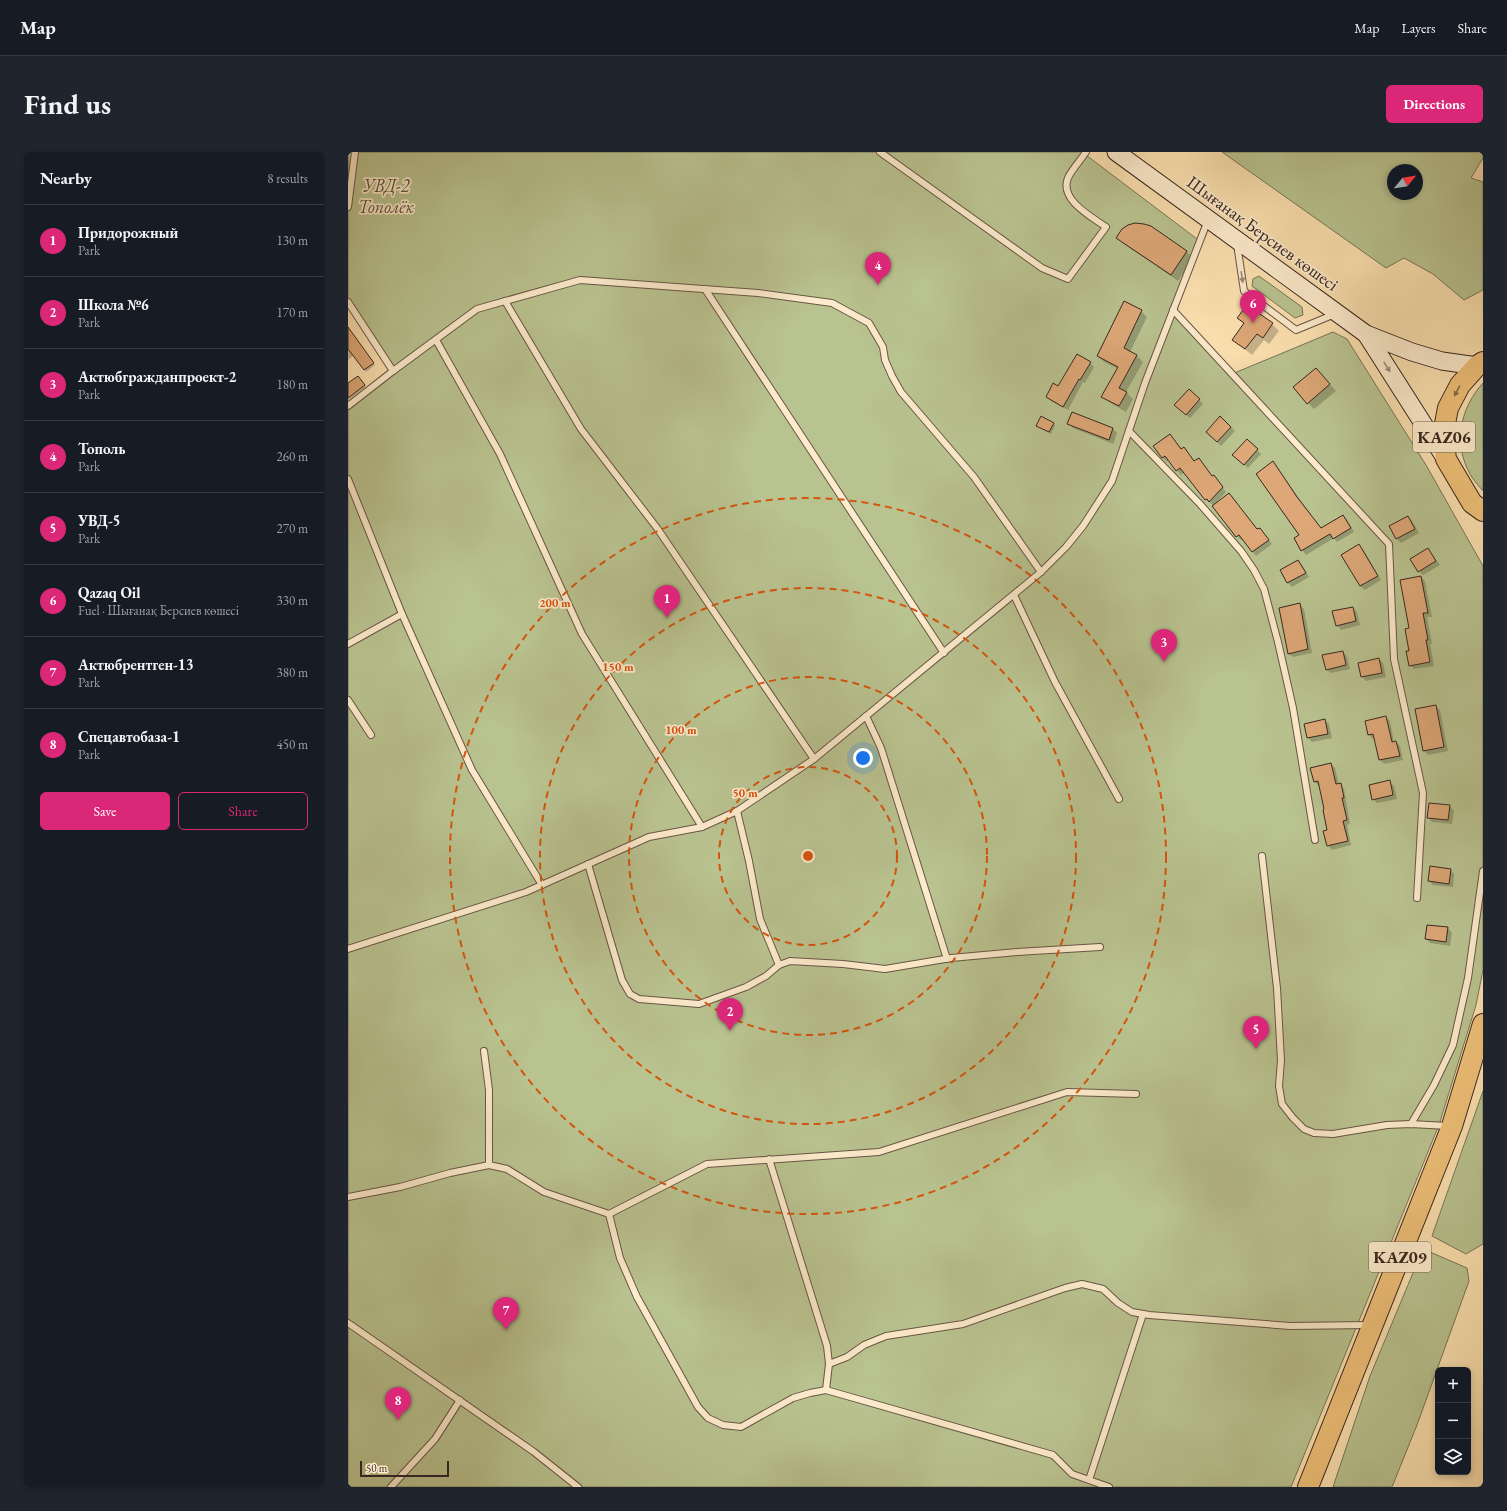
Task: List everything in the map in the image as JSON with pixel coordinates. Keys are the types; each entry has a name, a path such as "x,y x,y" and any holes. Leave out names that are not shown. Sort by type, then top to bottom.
{"highway":[{"name":"KАZ06","path":"1477,507 1446,459 1443,434 1448,408 1460,385 1480,364"},
{"path":"1477,507 1483,528"},
{"name":"KAZ09","path":"1308,1487 1452,1126 1483,1024"}],"main road":[{"name":"Шығанақ Берсиев көшесі","path":"1116,152 1209,218 1366,334"},
{"path":"1366,334 1412,352 1442,361 1480,364"},
{"path":"1366,334 1446,459"}],"lane":[{"path":"348,207 355,152"},
{"path":"880,152 1042,268 1068,279 1106,227 1075,205 1067,192 1068,179 1086,152"},
{"path":"348,949 526,892 649,837 702,827 737,811 814,759 1014,595 1041,572 1066,547 1083,526 1112,481 1145,383 1209,218"},
{"path":"1236,238 1244,291 1296,330 1339,313"},
{"path":"348,406 477,309 580,280 758,293 832,303 869,323 882,347 885,360 901,392 974,477 1041,572"},
{"path":"705,289 944,652"},
{"path":"504,301 581,429 657,528 814,759"},
{"path":"348,302 394,371"},
{"path":"1173,310 1389,544 1394,659 1423,793 1417,898"},
{"path":"436,340 500,454 582,634 702,827"},
{"path":"1129,431 1200,504 1241,551 1254,570 1264,589 1293,708 1315,840"},
{"path":"348,479 402,614 472,770 542,885"},
{"path":"1014,595 1055,682 1118,799"},
{"path":"348,644 402,614"},
{"path":"348,700 371,735"},
{"path":"866,716 880,748 947,959"},
{"path":"737,811 749,861 760,919 779,965"},
{"path":"1262,856 1277,988 1280,1060 1279,1086 1282,1104 1304,1129 1314,1133 1333,1134 1387,1125 1412,1124 1452,1126"},
{"path":"588,864 622,980 630,994 639,999 699,1004 746,987 766,976 779,965 790,961 843,964 884,969 947,959 1017,952 1100,947"},
{"path":"1412,1124 1434,1085 1453,1045 1468,978 1483,871"},
{"path":"484,1052 489,1090 489,1165"},
{"path":"348,1197 400,1187 450,1173 489,1165 507,1169 544,1192 608,1214 707,1164 879,1152 1067,1092 1136,1094"},
{"path":"769,1159 827,1346 829,1364 826,1390"},
{"path":"608,1214 620,1258 637,1297 698,1407 708,1418 723,1425 741,1427 793,1398 810,1392 826,1390 1053,1455 1072,1474 1109,1487"},
{"path":"829,1364 846,1357 864,1345 886,1336 963,1324 1066,1288 1082,1284 1103,1289 1118,1303 1132,1312 1143,1314 1290,1326 1372,1325"},
{"path":"1088,1480 1143,1314"},
{"path":"348,1323 534,1452 578,1487"},
{"path":"390,1487 435,1439 460,1400"}],"green space":[{"name":"УВД-2 Тополёк","path":"348,152 1082,152 1197,239 1175,309 1232,374 1333,332 1347,339 1426,465 1483,566 1483,970 1476,1005 1439,1125 1291,1487 348,1487 348,406 393,371 348,302"},
{"path":"1222,152 1483,152 1483,158 1471,178 1483,182 1483,290 1464,300 1433,274 1404,258 1386,268"},
{"path":"1259,276 1302,307 1303,315 1295,318 1252,286 1253,279"},
{"path":"1483,383 1483,491 1474,481 1465,463 1461,439 1464,415 1475,393"},
{"path":"1483,1091 1483,1244 1466,1254 1432,1236"},
{"path":"1423,1249 1467,1268 1469,1281 1438,1367 1435,1367 1435,1375 1392,1487 1333,1487 1370,1376"}],"building":[{"path":"1135,223 1151,226 1187,251 1171,275 1116,238 1122,229"},
{"path":"1124,301 1142,310 1124,348 1137,355 1119,388 1127,392 1119,406 1101,397 1118,367 1097,356"},
{"path":"1247,305 1273,323 1263,338 1257,334 1245,349 1232,340 1244,323 1237,318"},
{"path":"348,327 374,363 364,370 348,349"},
{"path":"1077,354 1091,362 1080,380 1079,379 1063,407 1046,397 1053,383 1058,386"},
{"path":"1316,368 1330,384 1307,404 1293,387"},
{"path":"358,376 365,385 348,398 348,383"},
{"path":"1189,389 1200,399 1186,415 1174,405"},
{"path":"1072,412 1113,428 1109,440 1067,424"},
{"path":"1041,416 1054,423 1049,432 1036,426"},
{"path":"1220,416 1231,427 1217,442 1206,432"},
{"path":"1170,434 1181,449 1184,447 1194,461 1199,458 1212,476 1214,475 1223,487 1209,502 1207,499 1205,500 1180,468 1176,471 1165,456 1162,458 1153,446"},
{"path":"1247,439 1258,449 1244,465 1232,455"},
{"path":"1273,461 1297,497 1321,528 1343,515 1351,528 1333,539 1330,534 1301,551 1294,538 1299,535 1256,474"},
{"path":"1229,493 1257,529 1260,528 1269,540 1252,552 1239,535 1236,537 1212,506"},
{"path":"1408,516 1415,529 1396,539 1389,526"},
{"path":"1359,544 1378,576 1360,586 1341,555"},
{"path":"1428,548 1436,561 1418,572 1410,559"},
{"path":"1298,560 1306,573 1287,583 1280,570"},
{"path":"1421,576 1428,613 1423,613 1430,662 1409,666 1406,651 1409,651 1405,629 1409,628 1400,580"},
{"path":"1300,603 1308,649 1288,654 1279,608"},
{"path":"1353,607 1356,621 1336,626 1332,611"},
{"path":"1343,651 1346,665 1326,670 1322,655"},
{"path":"1379,658 1382,673 1361,677 1358,663"},
{"path":"1436,705 1444,747 1423,751 1415,709"},
{"path":"1386,716 1392,742 1396,741 1400,756 1379,760 1373,734 1368,735 1365,721"},
{"path":"1325,719 1328,734 1307,738 1304,724"},
{"path":"1331,763 1336,784 1341,783 1344,798 1342,798 1347,820 1343,821 1348,841 1327,846 1323,831 1327,830 1318,781 1314,782 1310,768"},
{"path":"1390,780 1393,795 1372,800 1369,785"},
{"path":"1429,803 1450,805 1448,820 1427,818"},
{"path":"1430,866 1451,869 1449,884 1428,881"},
{"path":"1427,925 1448,927 1446,942 1425,939"}],"place":[{"name":"Тополь","path":"878,285"},
{"name":"Qazaq Oil","path":"1253,323"},
{"name":"Придорожный","path":"667,618"},
{"name":"Актюбгражданпроект-2","path":"1164,662"},
{"name":"Школа №6","path":"730,1031"},
{"name":"УВД-5","path":"1256,1049"},
{"name":"Актюбрентген-13","path":"506,1330"},
{"name":"Спецавтобаза-1","path":"398,1420"}]}
